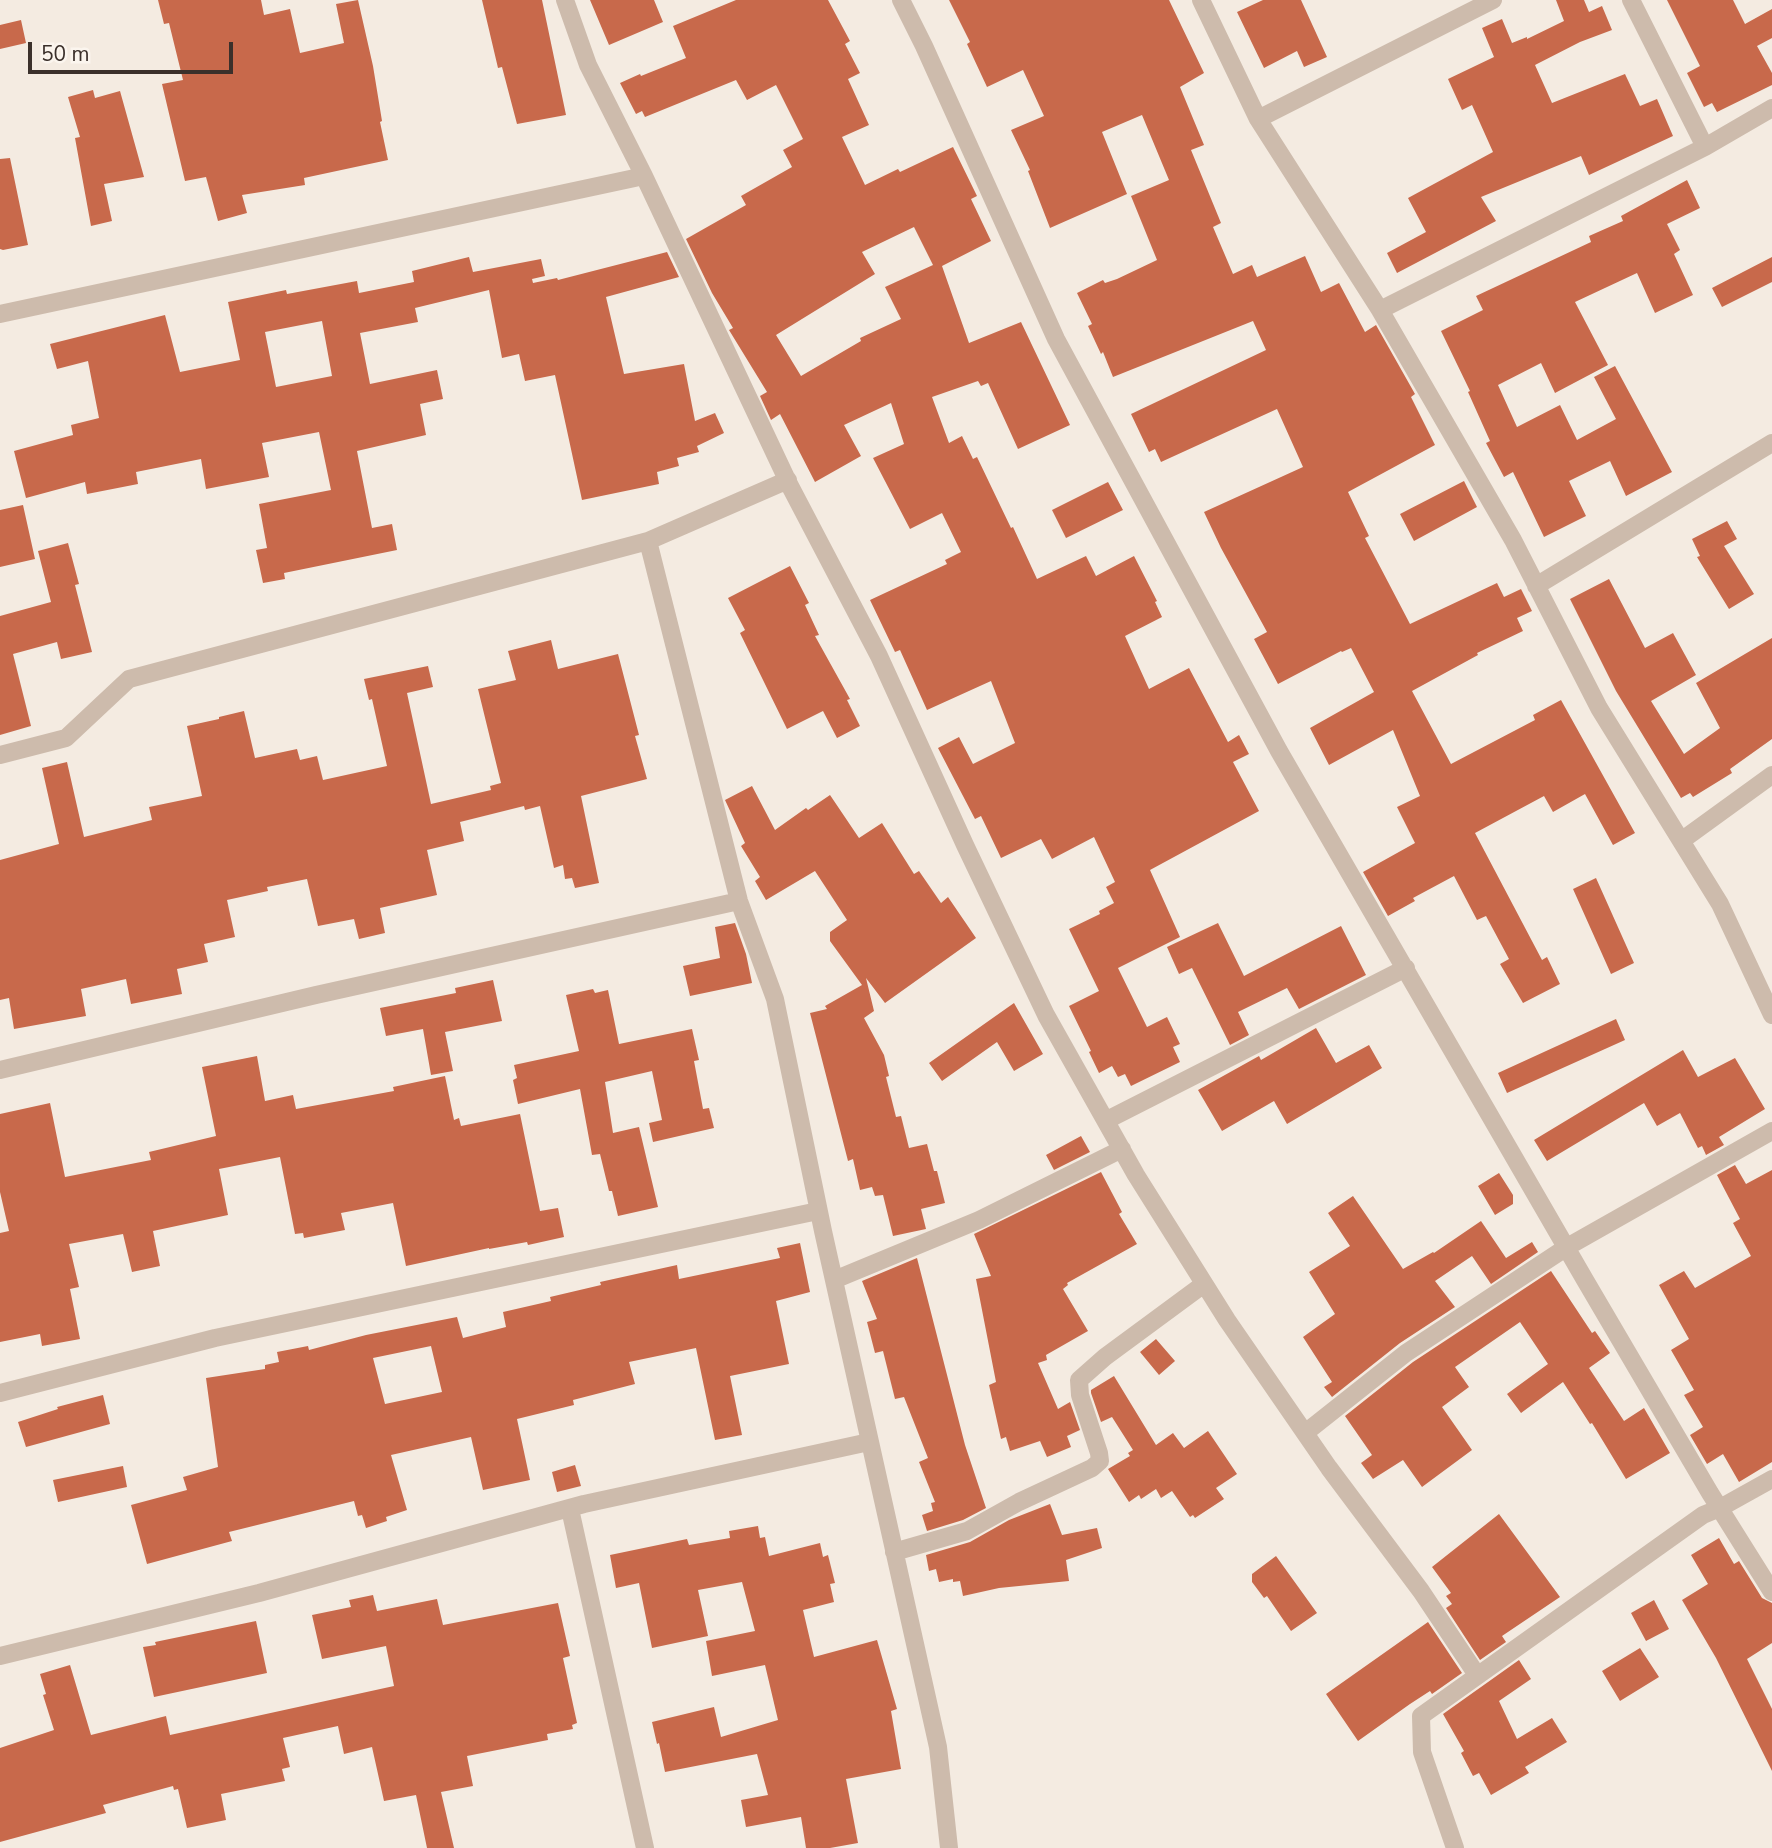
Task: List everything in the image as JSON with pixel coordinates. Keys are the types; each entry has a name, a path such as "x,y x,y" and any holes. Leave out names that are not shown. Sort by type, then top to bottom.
{"street":[{"path":"565,0 588,65 645,176 788,480 879,656 1046,1015 1122,1149 1204,1284 1305,1433 1421,1591 1477,1675"},
{"path":"901,0 1056,340 1279,751 1720,1508 1772,1591"},
{"path":"1201,0 1258,119 1380,310 1513,540 1599,708 1720,904 1772,1015"},
{"path":"1258,119 1493,0"},
{"path":"1631,0 1705,146"},
{"path":"1380,310 1705,146 1772,107"},
{"path":"0,314 645,176"},
{"path":"1536,586 1772,443"},
{"path":"0,755 66,738 129,678 648,541 788,480"},
{"path":"648,541 739,901 775,999 818,1211 938,1747 949,1848"},
{"path":"1681,841 1772,775"},
{"path":"0,1070 316,995 739,901"},
{"path":"1107,1120 1406,968"},
{"path":"1305,1433 1406,1353 1567,1247 1772,1131"},
{"path":"834,1280 979,1220 1122,1149"},
{"path":"0,1393 215,1338 818,1211"},
{"path":"894,1552 967,1531 1019,1502 1092,1468 1100,1461 1099,1452 1080,1395 1079,1380 1105,1357 1204,1284"},
{"path":"0,1656 273,1589 570,1508 869,1442"},
{"path":"1455,1848 1422,1752 1421,1716 1703,1515 1772,1479"},
{"path":"570,1508 645,1848"}],"building":[{"path":"158,0 261,0 264,15 290,9 300,53 344,43 336,4 358,0 373,66 388,160 304,178 305,185 242,195 247,213 218,221 206,177 185,181 162,84 183,80 169,23 164,24"},
{"path":"482,0 542,0 566,115 517,124 502,67 498,68"},
{"path":"590,0 654,0 663,22 609,45"},
{"path":"736,0 828,0 850,41 845,44 860,73 848,79 869,125 842,137 865,185 953,147 977,196 971,199 991,241 942,266 969,343 1021,322 1070,425 1018,449 988,383 981,386 978,381 932,397 949,443 962,436 973,459 977,457 1037,579 1086,556 1096,576 1134,556 1157,601 1155,602 1162,617 1125,636 1149,689 1189,668 1228,742 1239,735 1249,754 1233,762 1259,811 1150,870 1180,937 1118,968 1147,1027 1167,1017 1180,1044 1173,1047 1180,1062 1131,1086 1125,1074 1118,1077 1112,1066 1099,1073 1069,1006 1099,991 1069,929 1100,914 1099,911 1114,903 1106,887 1115,882 1094,837 1052,859 1041,839 1001,858 981,816 975,819 938,748 959,737 973,764 1015,743 991,681 927,710 900,650 895,652 870,600 947,564 945,560 961,552 942,513 910,529 873,458 904,444 891,403 844,425 861,456 815,482 780,414 771,420 760,396 767,392 729,330 733,328 712,293 686,239 746,205 741,196 792,167 783,150 803,139 776,85 747,100 736,80 645,117 642,111 636,114 620,83 686,58 673,26","holes":["914,227 933,265 885,287 901,319 860,338 861,341 801,376 776,335 875,274 862,252"]},
{"path":"949,0 1169,0 1204,73 1180,87 1204,145 1191,150 1221,223 1213,227 1233,274 1252,265 1257,277 1305,256 1321,292 1339,283 1365,332 1376,325 1415,394 1411,397 1435,445 1348,492 1369,536 1365,538 1410,624 1497,583 1504,597 1521,589 1532,611 1517,618 1523,631 1477,653 1478,655 1412,691 1451,764 1535,720 1533,715 1561,700 1635,833 1613,845 1585,794 1553,812 1544,796 1475,833 1542,960 1547,957 1560,984 1523,1003 1500,964 1509,959 1486,916 1477,920 1454,876 1413,898 1415,901 1388,916 1363,872 1415,843 1397,807 1420,796 1393,730 1329,765 1310,728 1374,692 1351,648 1278,684 1254,639 1267,632 1204,512 1303,467 1277,409 1161,462 1155,449 1149,452 1131,414 1266,350 1253,321 1113,377 1088,326 1092,324 1077,293 1103,280 1105,283 1117,279 1157,260 1131,196 1169,180 1142,115 1102,132 1127,194 1050,228 1028,171 1030,170 1011,130 1044,116 1023,70 987,87 967,44 970,42"},
{"path":"1263,0 1301,0 1327,57 1304,67 1297,51 1264,68 1237,12"},
{"path":"1556,0 1584,0 1589,12 1602,6 1612,30 1580,42 1535,65 1552,103 1625,74 1640,106 1657,99 1673,136 1589,175 1581,156 1481,197 1496,221 1397,273 1387,253 1426,232 1408,198 1493,152 1472,105 1462,110 1448,79 1494,57 1482,28 1502,19 1512,43 1527,39 1564,21"},
{"path":"1667,0 1733,0 1745,24 1772,9 1772,38 1757,46 1772,73 1772,85 1717,112 1712,103 1704,107 1687,73 1700,66"},
{"path":"21,20 26,43 0,49 0,25"},
{"path":"93,90 95,98 120,91 144,177 104,184 112,221 91,226 75,138 80,137 68,97"},
{"path":"10,158 28,245 3,250 0,249 0,159"},
{"path":"1687,180 1700,208 1667,224 1680,250 1674,254 1693,295 1655,313 1637,273 1575,302 1608,365 1555,393 1541,363 1498,385 1517,427 1560,405 1577,440 1616,419 1594,377 1615,366 1672,472 1626,496 1610,461 1569,481 1586,516 1544,537 1513,472 1504,477 1486,443 1490,441 1468,392 1470,391 1441,331 1483,310 1476,296 1591,242 1589,236 1623,221 1621,216"},
{"path":"667,252 679,277 606,297 624,374 684,364 695,421 715,413 724,433 697,446 699,452 677,458 679,466 657,472 659,484 582,500 555,375 525,381 519,354 502,358 489,290 415,308 418,322 360,333 370,384 437,370 443,399 420,404 426,435 357,451 372,528 392,524 397,550 284,573 285,579 263,583 256,550 267,548 259,504 331,490 319,432 262,443 269,477 206,489 201,459 136,472 138,484 87,494 85,482 26,498 14,451 73,435 71,425 99,418 88,361 57,369 50,344 165,315 180,372 240,360 228,302 286,290 287,294 357,281 359,293 414,282 412,271 469,257 473,272 541,259 545,276 532,279 533,283 557,278 558,280","holes":["322,321 332,376 276,387 265,332"]},
{"path":"1772,257 1772,282 1722,307 1712,288"},
{"path":"1464,481 1477,507 1414,541 1400,514"},
{"path":"1108,482 1123,510 1066,538 1052,510"},
{"path":"23,505 35,559 0,567 0,510"},
{"path":"1727,521 1737,539 1724,546 1754,594 1729,609 1697,557 1700,556 1692,539"},
{"path":"68,543 79,584 75,585 92,652 61,659 57,642 13,654 31,726 0,735 0,616 51,602 38,551"},
{"path":"790,566 809,603 805,605 819,635 815,636 850,699 847,700 860,726 837,738 823,711 787,729 740,633 745,630 728,598"},
{"path":"1609,579 1645,648 1673,633 1696,675 1651,701 1684,754 1720,728 1696,683 1772,638 1772,739 1730,769 1732,773 1693,797 1690,793 1681,798 1616,691 1570,599"},
{"path":"551,640 558,669 618,654 639,735 635,736 647,779 581,796 599,883 575,888 572,878 565,879 563,865 554,868 540,806 525,810 524,806 460,822 464,841 427,850 437,895 380,908 385,933 359,939 354,919 318,926 307,879 267,887 268,891 227,900 235,937 204,944 208,962 177,969 182,994 131,1004 126,979 81,989 86,1016 14,1029 9,998 0,1000 0,860 59,844 42,768 67,762 84,837 152,820 149,807 202,796 187,726 244,711 255,758 297,749 300,760 317,756 323,780 387,766 372,699 369,700 364,679 428,666 433,687 407,693 431,804 491,790 490,786 501,783 478,689 516,680 508,651"},
{"path":"752,786 775,830 830,795 859,838 882,823 914,874 919,871 941,903 948,897 976,938 885,1003 866,978 874,1011 864,1018 884,1055 889,1076 886,1077 896,1117 901,1116 909,1148 927,1144 945,1203 921,1209 926,1229 893,1236 883,1195 875,1196 872,1187 860,1190 853,1159 848,1161 810,1013 827,1009 825,1006 862,985 830,941 830,932 847,920 815,871 766,900 755,881 760,877 741,846 745,843 725,800"},
{"path":"1596,878 1634,963 1611,974 1573,889"},
{"path":"735,923 746,954 752,983 690,996 683,966 720,958 715,927"},
{"path":"1218,923 1244,976 1341,926 1366,975 1299,1009 1287,988 1238,1012 1249,1035 1230,1045 1192,968 1179,974 1167,947"},
{"path":"493,980 502,1021 445,1032 453,1071 431,1075 423,1029 386,1036 380,1008 456,993 455,988"},
{"path":"593,989 595,993 608,990 619,1044 692,1029 699,1060 694,1061 703,1109 709,1108 714,1128 653,1142 649,1123 662,1120 652,1071 605,1082 613,1133 639,1127 658,1207 618,1216 600,1154 592,1155 580,1089 518,1104 513,1080 517,1078 514,1065 579,1051 566,995"},
{"path":"1014,1003 1043,1054 1014,1071 997,1042 942,1081 929,1063"},
{"path":"1616,1019 1625,1040 1507,1093 1498,1073"},
{"path":"1316,1028 1336,1063 1369,1045 1382,1068 1287,1124 1274,1101 1222,1131 1198,1090 1259,1056 1261,1060"},
{"path":"1683,1050 1698,1077 1735,1058 1765,1109 1719,1137 1724,1145 1706,1155 1702,1146 1698,1148 1680,1113 1657,1126 1644,1103 1547,1161 1534,1140"},
{"path":"257,1056 265,1101 293,1095 296,1109 394,1091 393,1087 445,1076 454,1120 459,1118 461,1126 520,1114 540,1211 558,1208 564,1237 528,1245 527,1242 489,1248 406,1266 393,1203 341,1213 345,1230 304,1238 303,1233 295,1234 280,1157 219,1169 228,1215 153,1231 160,1266 132,1272 123,1234 69,1244 79,1287 70,1289 80,1339 42,1346 40,1334 0,1342 0,1233 9,1231 0,1192 0,1114 50,1103 65,1177 151,1160 149,1152 216,1136 202,1067"},
{"path":"1081,1136 1090,1152 1054,1170 1046,1155"},
{"path":"1735,1165 1746,1184 1772,1170 1772,1462 1739,1482 1723,1454 1707,1464 1690,1435 1703,1427 1684,1395 1694,1390 1671,1350 1689,1339 1659,1285 1684,1271 1695,1288 1751,1256 1733,1223 1740,1219 1717,1175"},
{"path":"1101,1172 1122,1212 1119,1214 1137,1244 1067,1283 1063,1289 1088,1331 1046,1355 1047,1360 1038,1363 1058,1409 1070,1402 1080,1430 1067,1436 1071,1447 1047,1457 1040,1441 1010,1451 1006,1437 1001,1439 989,1385 996,1382 976,1279 991,1276 974,1234"},
{"path":"1499,1173 1513,1195 1513,1204 1495,1215 1478,1186"},
{"path":"1353,1196 1403,1269 1434,1253 1481,1221 1506,1258 1532,1242 1538,1252 1491,1284 1472,1256 1435,1281 1455,1307 1400,1343 1332,1397 1324,1387 1332,1382 1303,1337 1335,1314 1309,1272 1350,1246 1328,1213"},
{"path":"800,1243 810,1292 776,1301 789,1364 730,1376 742,1435 715,1440 696,1348 629,1362 635,1384 573,1400 574,1405 517,1419 530,1480 483,1490 471,1437 391,1455 407,1510 386,1517 387,1521 366,1528 362,1515 358,1516 354,1501 229,1532 232,1541 147,1564 131,1505 187,1490 183,1477 218,1467 206,1378 265,1369 265,1365 279,1362 277,1352 308,1346 309,1350 366,1335 457,1317 463,1338 506,1327 503,1312 551,1301 550,1297 601,1285 600,1282 677,1265 679,1279 780,1258 777,1248","holes":["431,1346 442,1392 385,1404 373,1358"]},
{"path":"917,1258 965,1445 986,1508 963,1520 927,1531 922,1515 933,1511 931,1503 935,1502 919,1462 928,1458 904,1397 895,1399 883,1351 875,1353 867,1322 877,1319 862,1281"},
{"path":"1551,1271 1592,1333 1595,1331 1610,1353 1589,1368 1624,1421 1644,1408 1670,1453 1626,1479 1563,1382 1521,1413 1507,1394 1548,1364 1520,1322 1455,1367 1469,1387 1442,1407 1472,1450 1422,1487 1403,1460 1373,1479 1361,1463 1372,1455 1345,1416 1413,1362"},
{"path":"1156,1339 1175,1361 1159,1375 1140,1352"},
{"path":"1114,1376 1156,1445 1173,1433 1184,1448 1208,1431 1237,1474 1216,1488 1224,1499 1195,1518 1193,1515 1190,1517 1172,1491 1161,1498 1156,1489 1141,1499 1139,1495 1129,1502 1108,1469 1130,1456 1128,1453 1133,1450 1112,1417 1101,1422 1091,1393 1091,1390"},
{"path":"103,1395 110,1424 26,1447 18,1422 58,1409 57,1407"},
{"path":"575,1465 581,1486 557,1492 552,1472"},
{"path":"123,1466 127,1487 58,1502 53,1480"},
{"path":"1050,1504 1062,1535 1097,1528 1102,1548 1066,1560 1069,1581 999,1588 963,1596 960,1581 953,1582 953,1579 939,1582 936,1569 929,1571 926,1555 970,1542 1009,1520"},
{"path":"1499,1514 1560,1597 1502,1636 1506,1642 1480,1660 1446,1608 1452,1604 1446,1596 1451,1593 1432,1567"},
{"path":"758,1526 760,1538 765,1537 769,1556 820,1543 823,1557 828,1555 835,1583 830,1584 834,1602 803,1610 814,1657 877,1640 897,1709 891,1711 901,1769 846,1779 858,1843 830,1848 806,1848 801,1817 746,1827 741,1800 768,1795 757,1754 665,1772 652,1722 714,1707 721,1737 778,1720 765,1665 712,1676 706,1641 755,1631 742,1582 698,1590 708,1636 652,1648 639,1583 616,1588 610,1555 687,1539 689,1545 730,1538 729,1531"},
{"path":"1719,1538 1734,1564 1739,1561 1762,1598 1772,1603 1772,1643 1747,1659 1772,1709 1772,1771 1716,1658 1682,1600 1708,1584 1691,1555"},
{"path":"1276,1556 1317,1613 1291,1631 1267,1596 1264,1598 1252,1582 1252,1574"},
{"path":"373,1595 377,1611 437,1599 443,1625 558,1603 570,1656 563,1658 577,1723 572,1725 573,1729 547,1734 548,1740 467,1756 473,1786 441,1792 454,1848 427,1848 416,1795 384,1801 372,1747 344,1754 338,1726 283,1738 290,1767 282,1769 285,1781 221,1794 226,1820 187,1828 178,1789 174,1790 173,1786 103,1805 106,1813 0,1842 0,1748 54,1730 43,1695 46,1694 40,1674 70,1665 91,1735 166,1716 170,1735 394,1686 386,1646 322,1659 312,1615 351,1607 349,1600"},
{"path":"1654,1600 1669,1629 1646,1641 1631,1613"},
{"path":"256,1621 267,1673 154,1697 143,1647 156,1645 155,1642"},
{"path":"1428,1622 1462,1673 1432,1694 1430,1691 1410,1704 1358,1741 1326,1694"},
{"path":"1640,1648 1659,1677 1620,1701 1602,1671"},
{"path":"1519,1660 1531,1679 1499,1701 1517,1739 1552,1718 1567,1742 1525,1767 1529,1773 1491,1795 1479,1773 1473,1776 1461,1753 1464,1751 1443,1714"}]}
